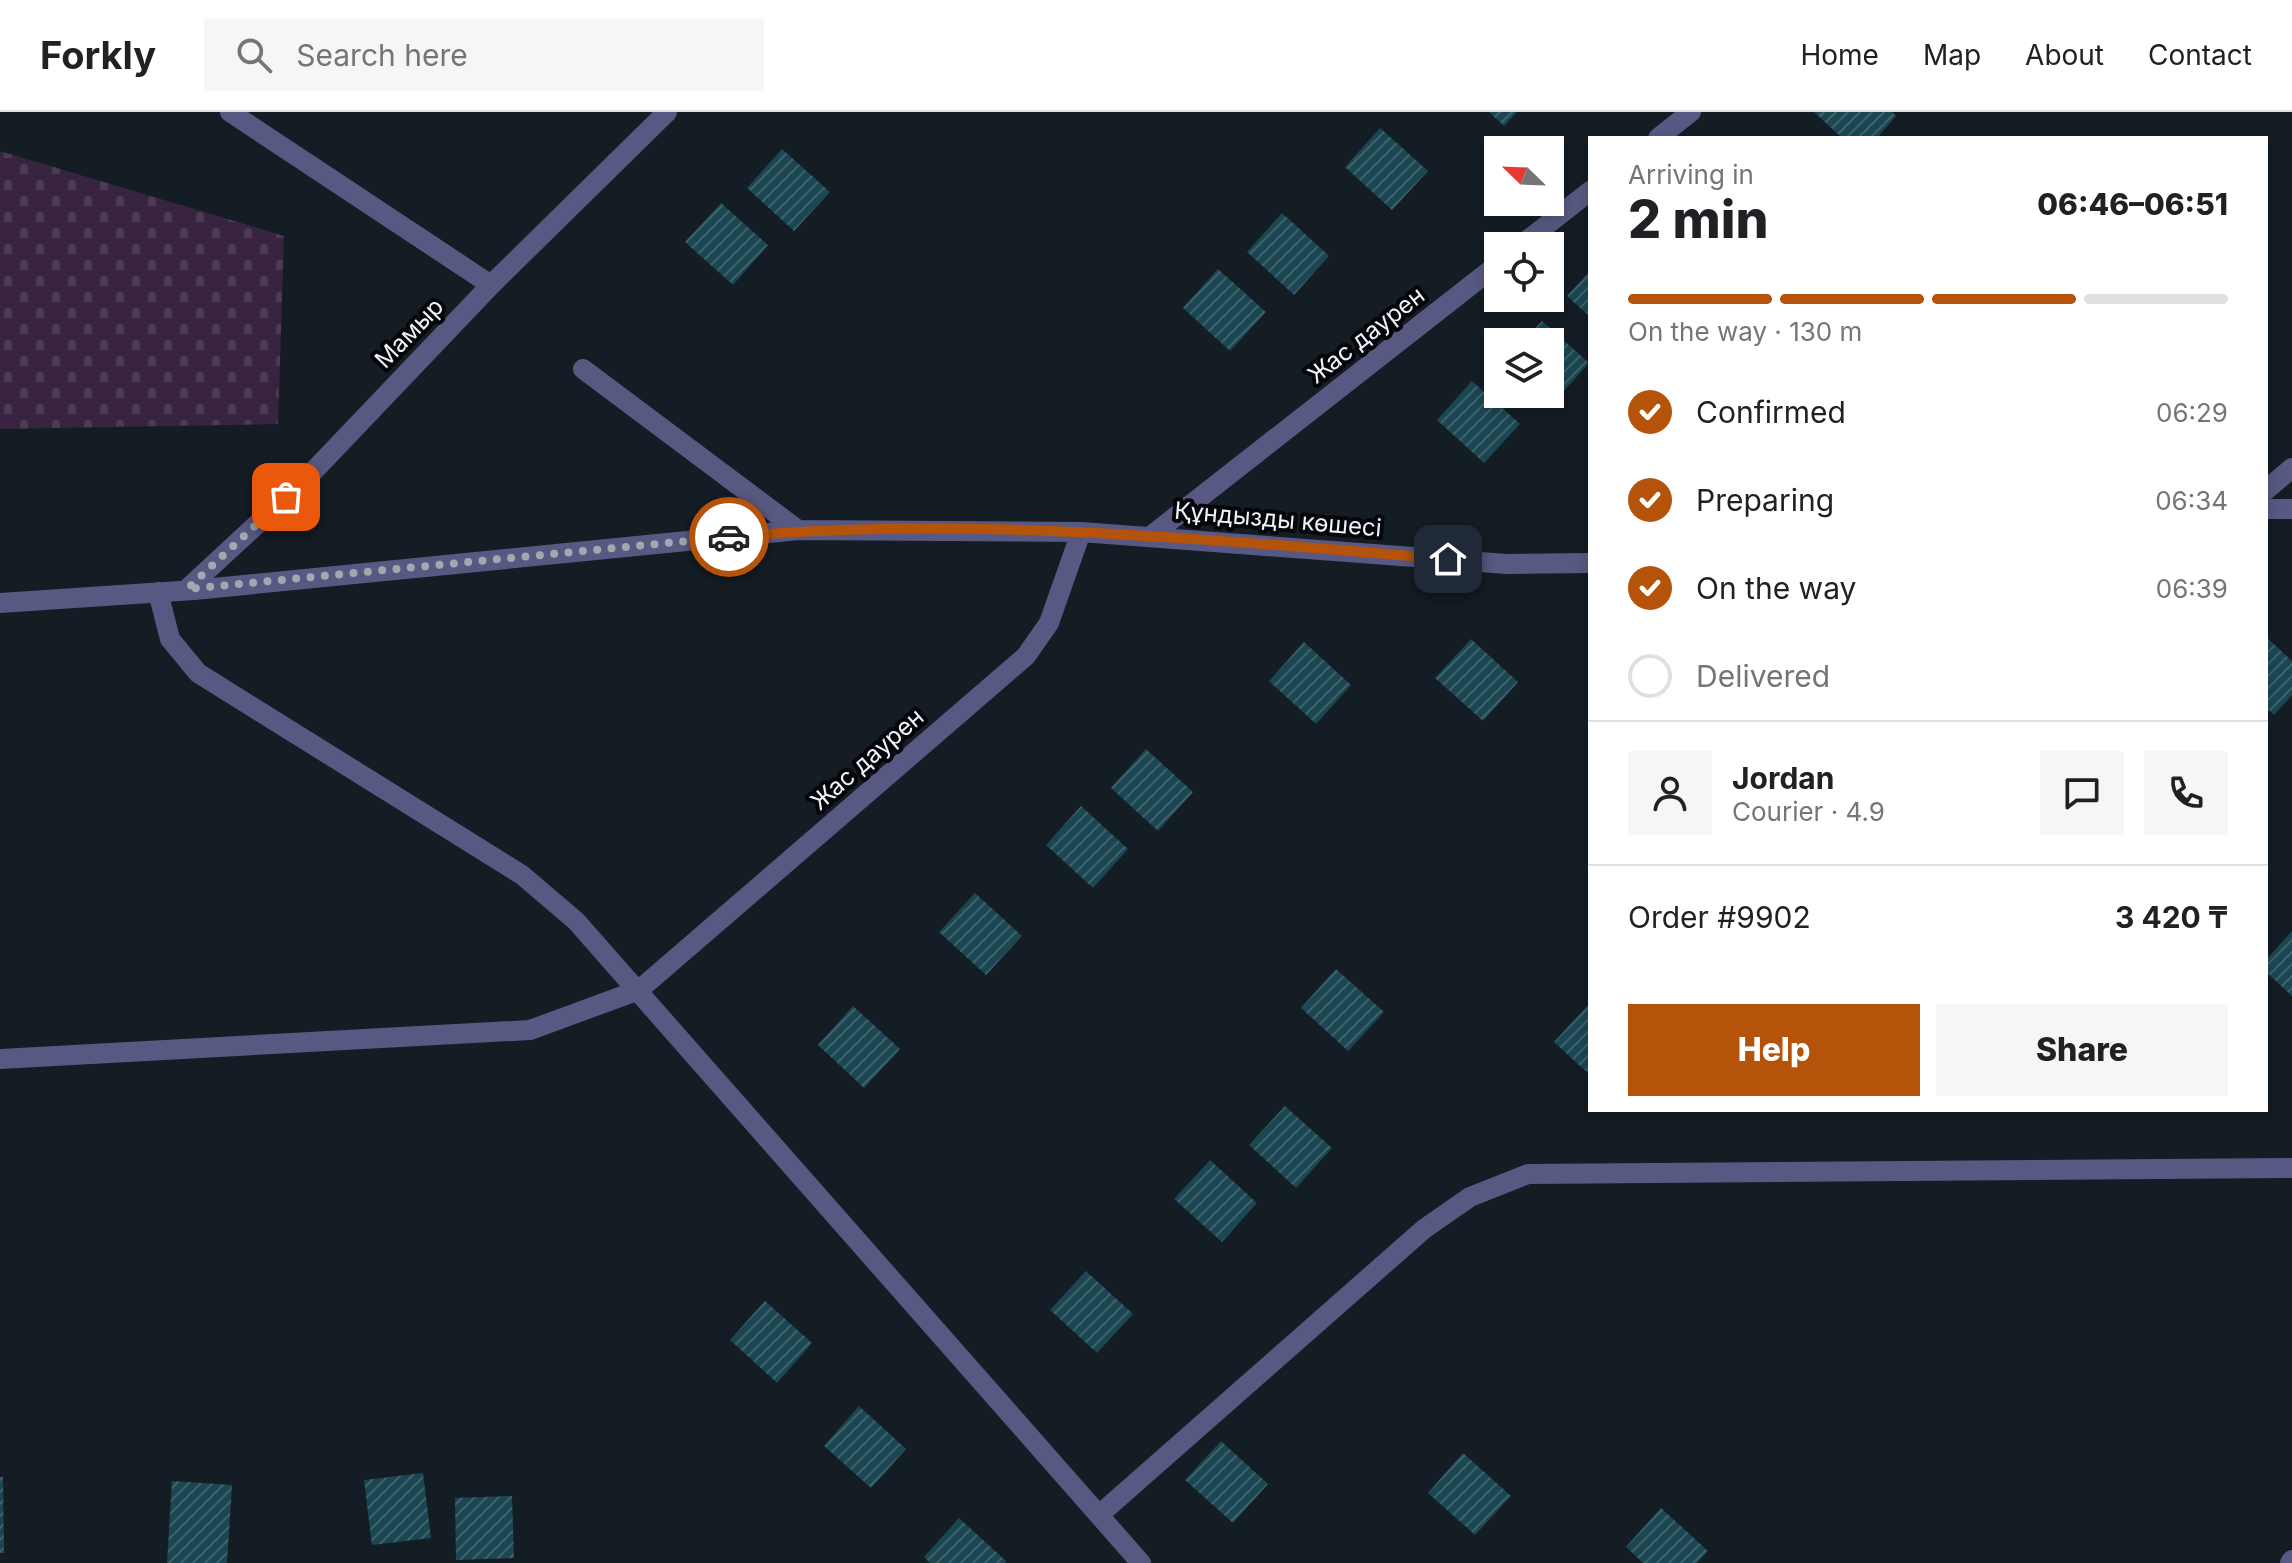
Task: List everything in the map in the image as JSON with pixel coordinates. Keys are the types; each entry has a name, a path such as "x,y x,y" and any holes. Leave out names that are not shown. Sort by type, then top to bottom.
{"street":[{"path":"230,112 491,285"},
{"name":"Мамыр","path":"187,589 306,479 491,285 667,112"},
{"path":"1661,136 1691,112"},
{"path":"1538,232 1588,193"},
{"name":"Жас даурен","path":"1152,535 1484,275"},
{"path":"583,369 798,530"},
{"path":"2268,488 2292,468"},
{"path":"2268,509 2292,509"},
{"name":"Құндызды көшесі","path":"0,603 158,592 798,530 1081,532 1507,564 1588,563"},
{"name":"Жас даурен","path":"639,990 1026,656 1049,623 1081,532"},
{"path":"158,592 170,639 198,673 522,875 576,921 1141,1563"},
{"path":"0,1059 530,1030 639,990"},
{"path":"1099,1515 1424,1229 1470,1197 1528,1174 2292,1168"}],"green space":[{"path":"0,151 284,236 278,424 0,429"}],"building":[{"path":"1489,112 1517,112 1504,126"},
{"path":"1814,112 1892,112 1896,116 1879,136 1840,136"},
{"path":"1380,128 1428,171 1392,210 1345,167"},
{"path":"782,149 830,192 794,231 747,188"},
{"path":"721,203 768,245 733,285 685,242"},
{"path":"1282,213 1329,256 1294,295 1247,252"},
{"path":"1218,269 1266,312 1230,351 1183,308"},
{"path":"1588,273 1588,315 1567,296"},
{"path":"1542,321 1550,328 1535,328"},
{"path":"1564,341 1588,364 1564,391"},
{"path":"1472,381 1484,392 1484,408 1502,408 1520,424 1484,463 1437,420"},
{"path":"1471,639 1518,682 1483,721 1435,678"},
{"path":"2268,639 2292,661 2292,695 2274,715 2268,710"},
{"path":"1304,642 1351,685 1316,724 1269,681"},
{"path":"1146,749 1193,792 1158,831 1111,788"},
{"path":"1081,806 1128,849 1093,888 1046,845"},
{"path":"975,893 1022,936 986,975 939,932"},
{"path":"2292,931 2292,996 2268,974 2268,958"},
{"path":"1336,969 1384,1012 1348,1051 1301,1008"},
{"path":"1588,1005 1588,1073 1554,1042"},
{"path":"853,1006 900,1049 864,1088 818,1045"},
{"path":"1285,1106 1332,1148 1296,1188 1249,1145"},
{"path":"1210,1160 1257,1203 1222,1242 1174,1199"},
{"path":"1086,1271 1133,1314 1097,1353 1050,1310"},
{"path":"765,1301 812,1343 777,1383 730,1340"},
{"path":"859,1406 906,1449 871,1488 824,1446"},
{"path":"1221,1441 1268,1484 1233,1523 1185,1480"},
{"path":"1463,1453 1511,1496 1475,1535 1428,1493"},
{"path":"423,1473 431,1538 372,1545 364,1480"},
{"path":"0,1477 3,1477 4,1553 0,1553"},
{"path":"172,1481 232,1485 227,1563 167,1563"},
{"path":"512,1496 514,1558 456,1560 455,1498"},
{"path":"1661,1508 1708,1551 1697,1563 1643,1563 1626,1547"},
{"path":"959,1518 1005,1563 930,1563 924,1557"}],"way so far":[{"path":"286,497 187,589 729,537"}],"route":[{"path":"729,537 798,530 1081,532 1448,559"}]}
